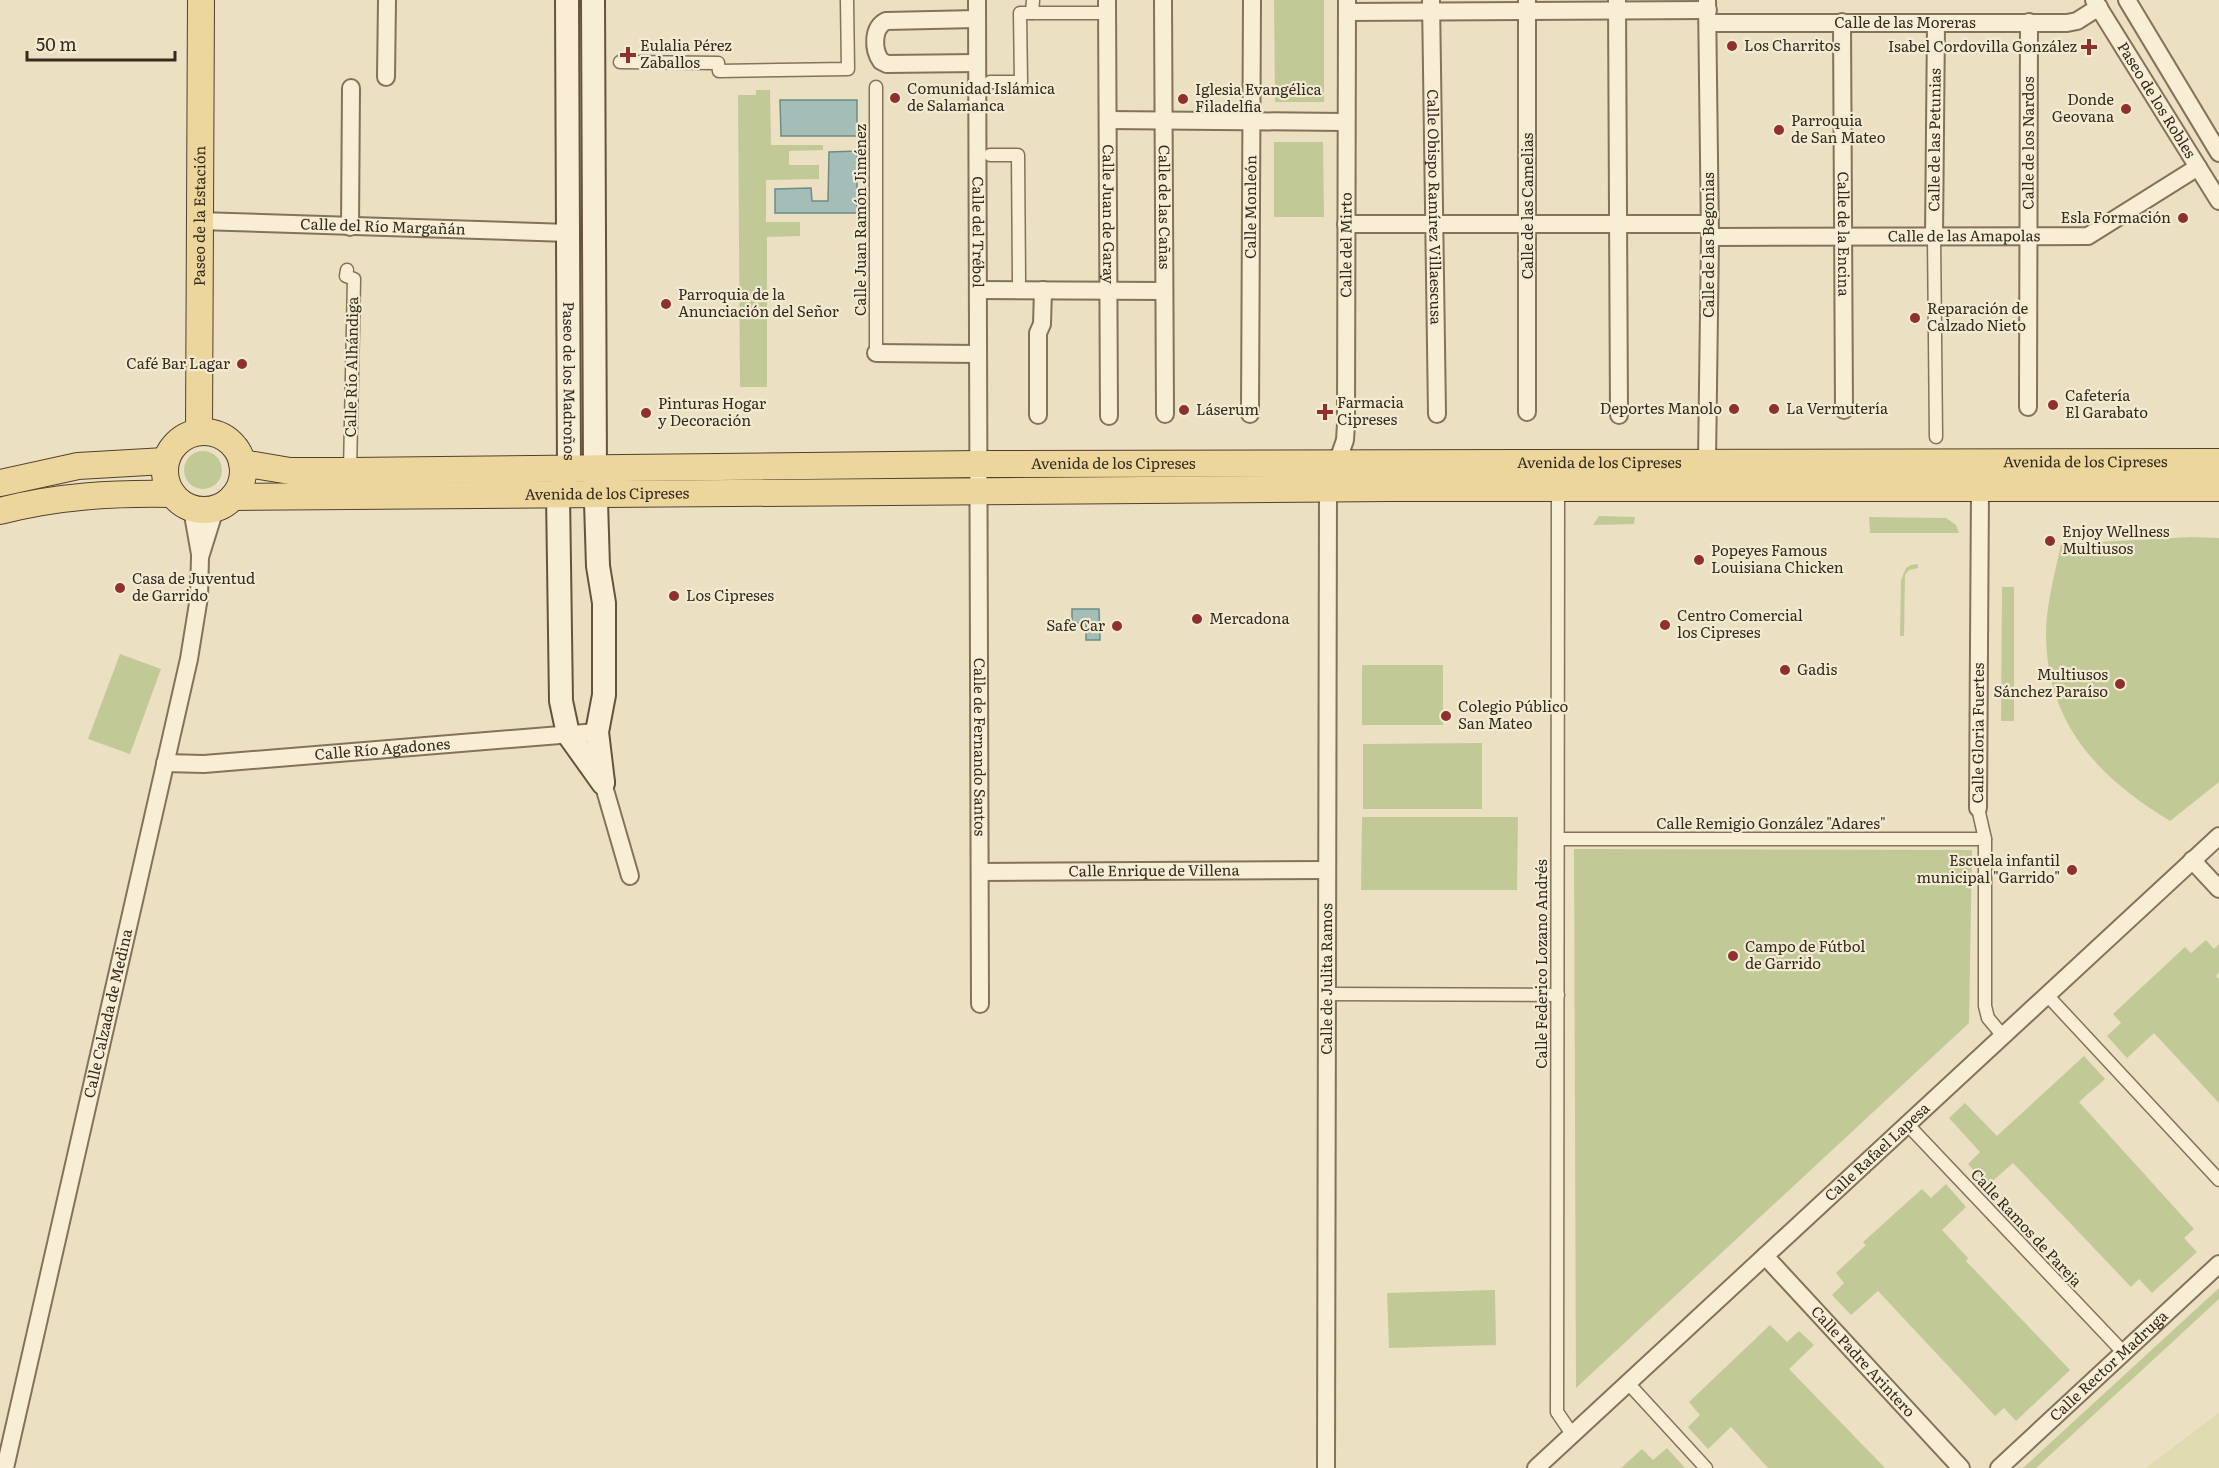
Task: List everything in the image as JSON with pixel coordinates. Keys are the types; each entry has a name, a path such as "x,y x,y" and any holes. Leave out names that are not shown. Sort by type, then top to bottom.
{"main road":[{"name":"Paseo de la Estación","path":"199,432 201,0"},
{"name":"Paseo de los Madroños","path":"567,0 569,471 558,494 561,701 568,734 603,783"},
{"name":"Paseo de los Madroños","path":"593,0 596,482 598,566 604,603 604,695 597,732 603,783"},
{"path":"0,511 43,500 74,496 171,494 214,505 243,475 242,463 237,450 228,439 214,432 199,432 178,441 165,461 164,472 171,494"},
{"path":"0,483 78,466 165,461"},
{"name":"Avenida de los Cipreses","path":"214,505 558,494 596,482 978,464 2219,462"},
{"name":"Avenida de los Cipreses","path":"242,463 290,471 569,471 596,482 979,491 2219,488"}],"street":[{"path":"386,77 387,0"},
{"path":"620,62 718,63 718,71 848,69 847,0"},
{"name":"Calle del Trébol","path":"977,0 978,464"},
{"path":"990,82 1021,82 1020,13 1032,13 1032,0"},
{"name":"Calle de las Cañas","path":"1162,0 1166,414"},
{"name":"Calle Monleón","path":"1250,414 1252,0"},
{"name":"Paseo de los Robles","path":"2127,0 2219,153"},
{"name":"Paseo de los Robles","path":"2097,4 2219,201"},
{"name":"Calle de las Moreras","path":"1347,6 1617,5 1842,22 1936,23 2077,21 2097,4"},
{"path":"1617,5 1619,414"},
{"name":"Calle del Mirto","path":"1328,489 1338,465 1346,424 1347,6"},
{"name":"Calle Obispo Ramírez Villaescusa","path":"1431,6 1437,414"},
{"name":"Calle de las Camelias","path":"1527,6 1527,412"},
{"name":"Calle Juan de Garay","path":"1032,13 1067,13 1107,7 1109,416"},
{"name":"Calle de las Begonias","path":"1708,11 1710,230 1707,462 1714,488"},
{"path":"977,19 886,21 880,24 877,30 876,48 881,61 887,64 977,63"},
{"name":"Calle de la Encina","path":"1842,22 1844,410"},
{"name":"Calle de los Nardos","path":"2028,407 2029,22"},
{"name":"Calle de las Petunias","path":"1936,23 1934,236 1936,437"},
{"name":"Calle Juan Ramón Jiménez","path":"876,87 876,353"},
{"path":"350,227 351,88"},
{"path":"1108,120 1346,122"},
{"path":"990,155 1018,155 1019,280"},
{"name":"Calle de las Amapolas","path":"1346,224 1619,224 1843,237 2088,236 2198,167"},
{"name":"Calle del Río Margañán","path":"199,221 569,233"},
{"name":"Calle Río Alhándiga","path":"347,270 346,276 354,279 350,471"},
{"path":"978,290 1164,291"},
{"path":"1038,415 1038,333 1042,324 1043,290"},
{"path":"876,353 978,354"},
{"name":"Calle Gloria Fuertes","path":"1989,462 1980,488 1978,808 1985,840 1985,1006 1988,1018 2003,1036"},
{"path":"978,464 979,491"},
{"name":"Calle de Julita Ramos","path":"1326,1468 1328,489"},
{"name":"Calle Federico Lozano Andrés","path":"1558,489 1557,1412 1572,1434"},
{"name":"Calle de Fernando Santos","path":"979,491 980,1004"},
{"name":"Calle Calzada de Medina","path":"5,1468 198,611 200,557 214,505"},
{"name":"Calle Calzada de Medina","path":"200,557 214,505"},
{"name":"Calle Río Agadones","path":"165,763 204,764 597,732"},
{"name":"Paseo de los Madroños","path":"603,783 630,876"},
{"name":"Calle Rafael Lapesa","path":"1536,1468 2219,836"},
{"name":"Calle Remigio González \"Adares\"","path":"1558,838 1985,840"},
{"path":"2192,860 2219,889"},
{"name":"Calle Enrique de Villena","path":"980,872 1327,870"},
{"path":"1327,994 1558,995"},
{"path":"2047,995 2219,1180"},
{"name":"Calle Ramos de Pareja","path":"1907,1124 2124,1353"},
{"name":"Calle Padre Arintero","path":"1765,1256 1961,1468"},
{"name":"Calle Rector Madruga","path":"1999,1468 2219,1264"},
{"path":"1628,1383 1706,1468"}],"shaded area":[{"path":"2219,1413 2219,1468 2146,1468"}],"green space":[{"path":"1274,0 1324,0 1324,102 1275,102"},
{"path":"756,90 770,90 771,145 823,145 823,150 789,151 789,165 819,165 819,179 766,180 766,222 800,222 800,236 767,237 767,387 740,387 738,95 756,95"},
{"path":"1274,142 1323,142 1324,217 1274,217"},
{"path":"203,451 216,457 222,470 216,483 203,489 190,483 184,470 190,457"},
{"path":"1599,516 1635,517 1634,524 1593,525"},
{"path":"1869,517 1946,518 1956,525 1959,533 1870,533"},
{"name":"Multiusos Sánchez Paraíso","path":"2192,537 2219,538 2219,782 2170,821 2120,786 2081,745 2056,695 2049,667 2046,623 2061,544"},
{"path":"1918,564 1918,568 1909,570 1905,575 1904,636 1900,636 1901,580 1906,568"},
{"path":"2002,587 2014,587 2014,721 2001,721"},
{"path":"120,654 161,669 130,754 88,739"},
{"path":"1362,665 1443,665 1443,725 1362,725"},
{"path":"1482,743 1482,809 1363,809 1363,744"},
{"path":"1362,817 1518,817 1517,890 1361,890"},
{"path":"1574,849 1972,850 1969,1023 1576,1388"},
{"path":"2206,940 2214,949 2219,944 2219,972 2216,976 2219,979 2219,1103 2154,1033 2127,1058 2107,1036 2121,1023 2113,1014 2185,947 2191,953"},
{"path":"2084,1056 2105,1079 2079,1102 2194,1229 2184,1238 2197,1252 2152,1293 2139,1279 2131,1287 2013,1163 1987,1186 1968,1164 1980,1152 1949,1118 1965,1103 1997,1136"},
{"path":"1946,1184 1966,1207 1942,1230 1968,1258 1966,1261 2070,1370 2016,1421 2004,1408 1995,1416 1878,1291 1851,1315 1832,1295 1844,1283 1836,1273 1866,1245 1863,1242 1922,1189 1931,1198"},
{"path":"2219,1288 2219,1299 2036,1468 2023,1468"},
{"path":"1495,1290 1496,1345 1389,1348 1387,1293"},
{"path":"1770,1325 1787,1342 1799,1331 1814,1345 1789,1369 1885,1468 1768,1468 1731,1427 1708,1449 1688,1427 1700,1415 1689,1402"},
{"path":"1667,1448 1685,1468 1621,1468 1642,1449 1653,1460"}],"water":[{"path":"780,100 857,100 857,136 781,136"},
{"path":"857,151 857,213 775,213 775,189 811,188 812,201 828,201 829,152"},
{"path":"1072,609 1099,609 1100,640 1086,640 1086,623 1072,623"}],"place":[{"name":"Los Charritos","path":"1732,46"},
{"name":"Isabel Cordovilla González","path":"2089,47"},
{"name":"Eulalia Pérez Zaballos","path":"628,55"},
{"name":"Comunidad Islámica de Salamanca","path":"895,98"},
{"name":"Iglesia Evangélica Filadelfia","path":"1183,99"},
{"name":"Donde Geovana","path":"2126,109"},
{"name":"Parroquia de San Mateo","path":"1779,130"},
{"name":"Esla Formación","path":"2183,218"},
{"name":"Parroquia de la Anunciación del Señor","path":"666,304"},
{"name":"Reparación de Calzado Nieto","path":"1915,318"},
{"name":"Café Bar Lagar","path":"242,364"},
{"name":"Cafetería El Garabato","path":"2053,405"},
{"name":"Deportes Manolo","path":"1734,409"},
{"name":"La Vermutería","path":"1774,409"},
{"name":"Láserum","path":"1184,410"},
{"name":"Farmacia Cipreses","path":"1325,412"},
{"name":"Pinturas Hogar y Decoración","path":"646,413"},
{"name":"Enjoy Wellness Multiusos","path":"2050,541"},
{"name":"Popeyes Famous Louisiana Chicken","path":"1699,560"},
{"name":"Casa de Juventud de Garrido","path":"120,588"},
{"name":"Los Cipreses","path":"674,596"},
{"name":"Mercadona","path":"1197,619"},
{"name":"Centro Comercial los Cipreses","path":"1665,625"},
{"name":"Safe Car","path":"1117,626"},
{"name":"Gadis","path":"1785,670"},
{"name":"Multiusos Sánchez Paraíso","path":"2120,684"},
{"name":"Colegio Público San Mateo","path":"1446,716"},
{"name":"Escuela infantil municipal \"Garrido\"","path":"2072,870"},
{"name":"Campo de Fútbol de Garrido","path":"1733,956"}]}
